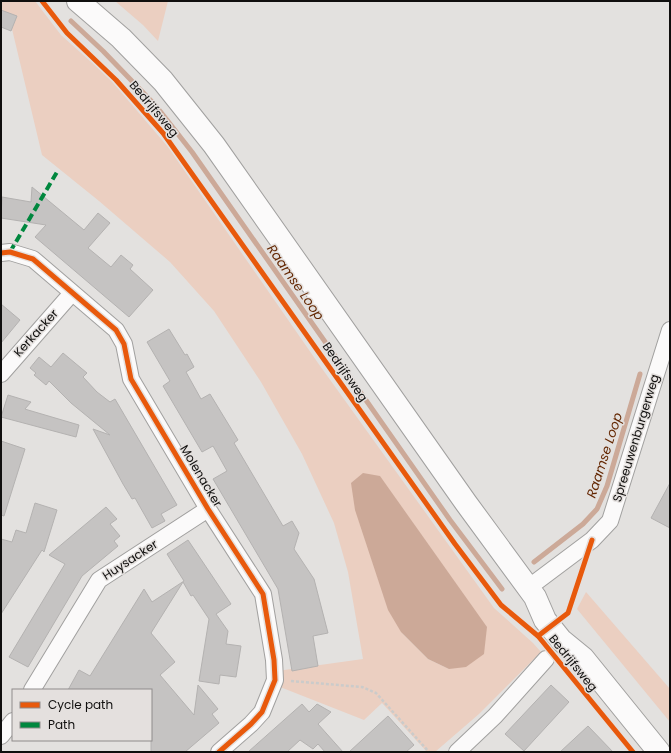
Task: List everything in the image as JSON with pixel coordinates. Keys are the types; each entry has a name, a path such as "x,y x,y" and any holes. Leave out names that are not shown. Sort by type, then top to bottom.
{"main road":[{"name":"Bedrijfsweg","path":"78,1 121,38 163,81 214,145 466,503 532,593 561,618 583,658 659,752"}],"street":[{"name":"Molenacker","path":"1,253 10,252 33,260 116,330 124,344 131,379 208,509 263,594 274,660 275,680 262,712 251,724 219,752"},
{"name":"Kerkacker","path":"1,374 72,293"},
{"name":"Spreeuwenburgerweg","path":"532,593 592,540 610,521 670,330"},
{"name":"Huysacker","path":"33,689 99,580 208,509"},
{"path":"457,752 495,716 546,659"}],"path":[{"path":"275,680 362,687 376,693 429,752"}],"shaded area":[{"path":"1,1 35,1 61,35 109,78 168,147 318,363 494,608 541,652 479,714 435,752 427,752 382,703 364,720 275,685 277,671 363,659 348,572 334,523 302,454 261,382 214,311 170,262 99,201 42,155 12,29 1,26","holes":["401,632 449,669 428,659"]},
{"path":"115,1 168,1 158,41 143,25"},
{"path":"363,473 380,476 487,627 484,654 466,667 449,669 428,659 401,632 388,610 355,510 351,483"},
{"path":"586,592 670,689 670,722 577,609"}],"building":[{"path":"1,10 17,16 11,31 1,27"},
{"path":"32,187 84,230 98,213 110,223 88,248 111,267 121,255 133,265 130,269 153,290 129,317 35,237 46,225 1,218 2,197 31,202"},
{"path":"1,304 20,320 1,343"},
{"path":"169,329 185,355 187,354 194,367 186,372 201,399 210,394 238,440 234,443 283,526 292,521 299,533 294,549 314,579 328,633 313,636 318,666 292,671 278,589 213,479 227,471 213,446 202,452 163,386 170,381 147,342"},
{"path":"63,353 87,373 83,377 97,392 110,402 115,399 177,505 161,514 165,521 152,528 135,498 132,499 123,484 93,429 110,435 71,403 49,381 46,385 34,375 36,373 30,368 39,357 51,367"},
{"path":"8,395 31,402 25,409 79,425 76,437 1,417"},
{"path":"1,441 25,449 4,516 1,515"},
{"path":"670,483 670,528 651,518"},
{"path":"35,503 57,510 44,552 42,550 1,614 1,539 12,542 16,530 26,533"},
{"path":"106,507 117,519 110,524 120,536 114,541 118,546 82,576 28,667 9,657 65,564 49,555"},
{"path":"188,540 231,604 216,614 228,631 226,644 241,646 236,677 220,675 219,684 199,681 209,619 193,595 191,596 183,582 151,633 175,662 160,675 194,715 198,685 218,709 212,714 219,723 185,752 151,752 152,689 69,689 79,670 90,676 144,589 152,602 184,581 167,554"},
{"path":"551,685 569,702 524,751 505,734"},
{"path":"302,704 309,712 317,704 331,712 318,724 343,752 325,752 318,744 313,749 300,740 287,752 248,752"},
{"path":"388,716 414,745 406,752 349,752"},
{"path":"588,726 613,752 560,752"}],"waterway":[{"name":"Raamse Loop","path":"71,21 103,51 156,106 192,152 450,520 502,589"},
{"name":"Raamse Loop","path":"534,562 583,524 597,509 607,486 640,374"}],"marked path":[{"path":"10,252 57,172"}],"cycle path":[{"path":"42,1 67,33 116,80 163,133 455,544 501,605 538,636 633,752"},
{"path":"1,253 10,252 33,259 116,330 124,344 131,379 208,509 263,594 274,660 275,680 262,712 251,724 219,752"},
{"path":"538,636 568,613 592,540"}]}
